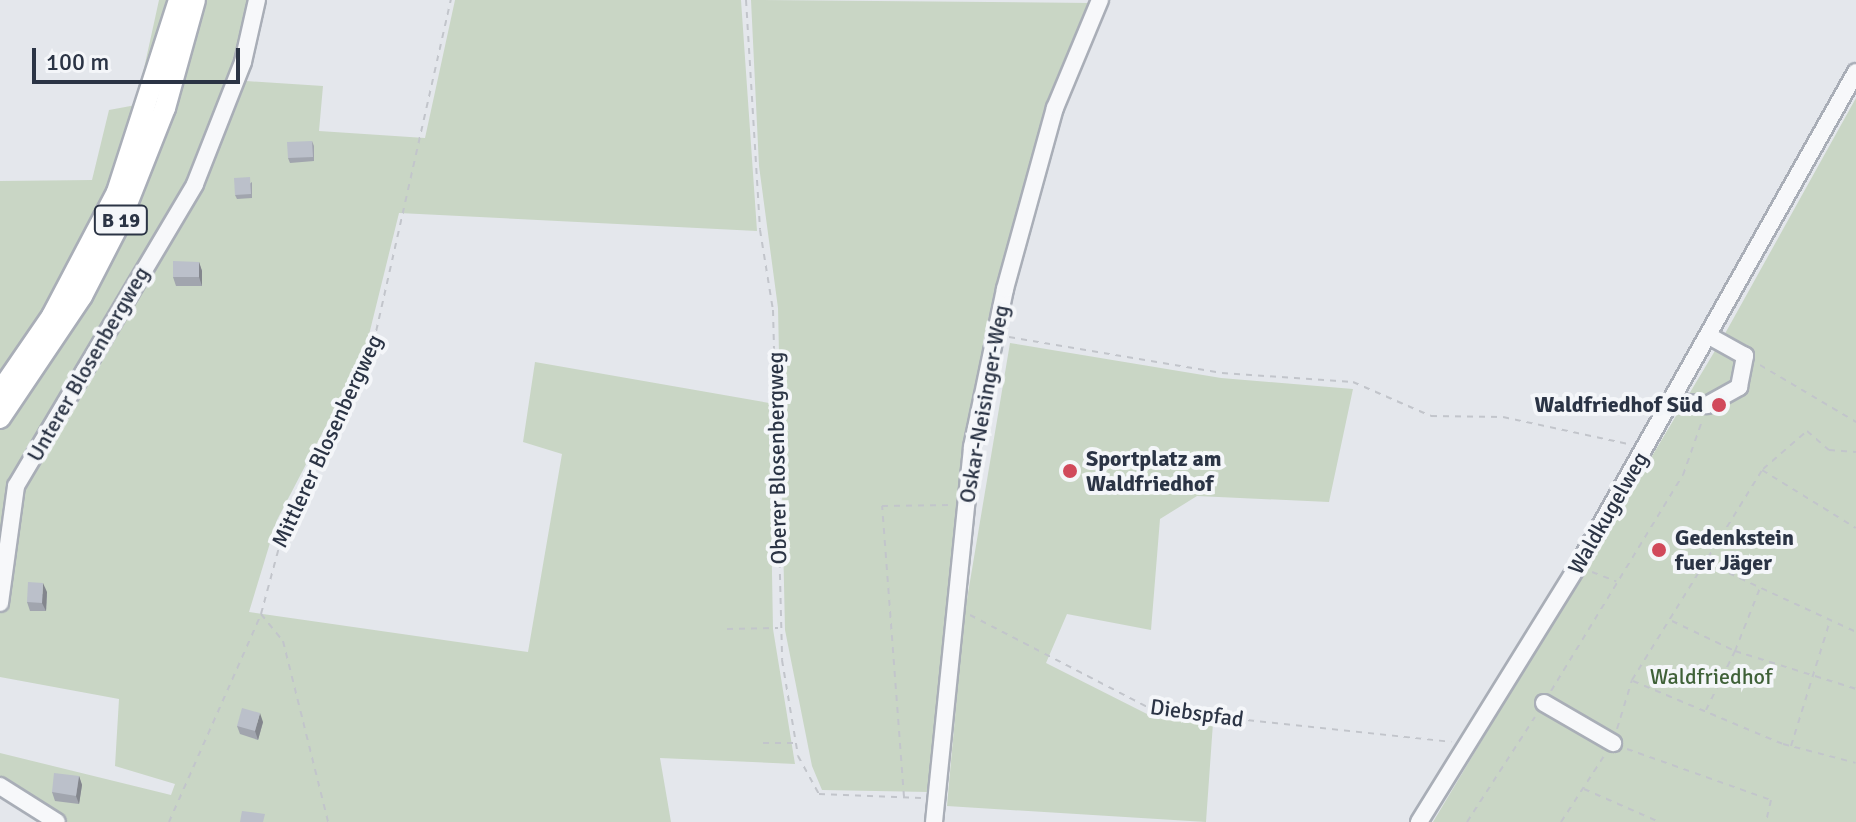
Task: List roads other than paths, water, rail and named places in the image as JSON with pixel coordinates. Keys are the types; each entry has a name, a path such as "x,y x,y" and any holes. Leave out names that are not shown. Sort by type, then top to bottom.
{"main road":[{"name":"B 19","path":"0,392 52,316 117,192 179,0"},
{"name":"B 19","path":"0,418 82,296 119,224 153,144 195,0"}],"street":[{"name":"Unterer Blosenbergweg","path":"0,603 16,486 195,184 243,62 257,0"},
{"name":"Oskar-Neisinger-Weg","path":"934,822 952,605 965,505 995,336 1071,57 1100,0"},
{"name":"Waldkugelweg","path":"1419,822 1577,567 1711,337 1856,72"},
{"path":"1672,401 1707,405 1739,387 1745,356 1711,337"},
{"path":"1544,703 1613,743"},
{"path":"0,786 57,822"}],"place":[{"name":"Waldfriedhof Süd","path":"1719,405"},
{"name":"Sportplatz am Waldfriedhof","path":"1070,471"},
{"name":"Gedenkstein fuer Jäger","path":"1659,550"}],"park label":[{"name":"Waldfriedhof","path":"1711,677"}]}
